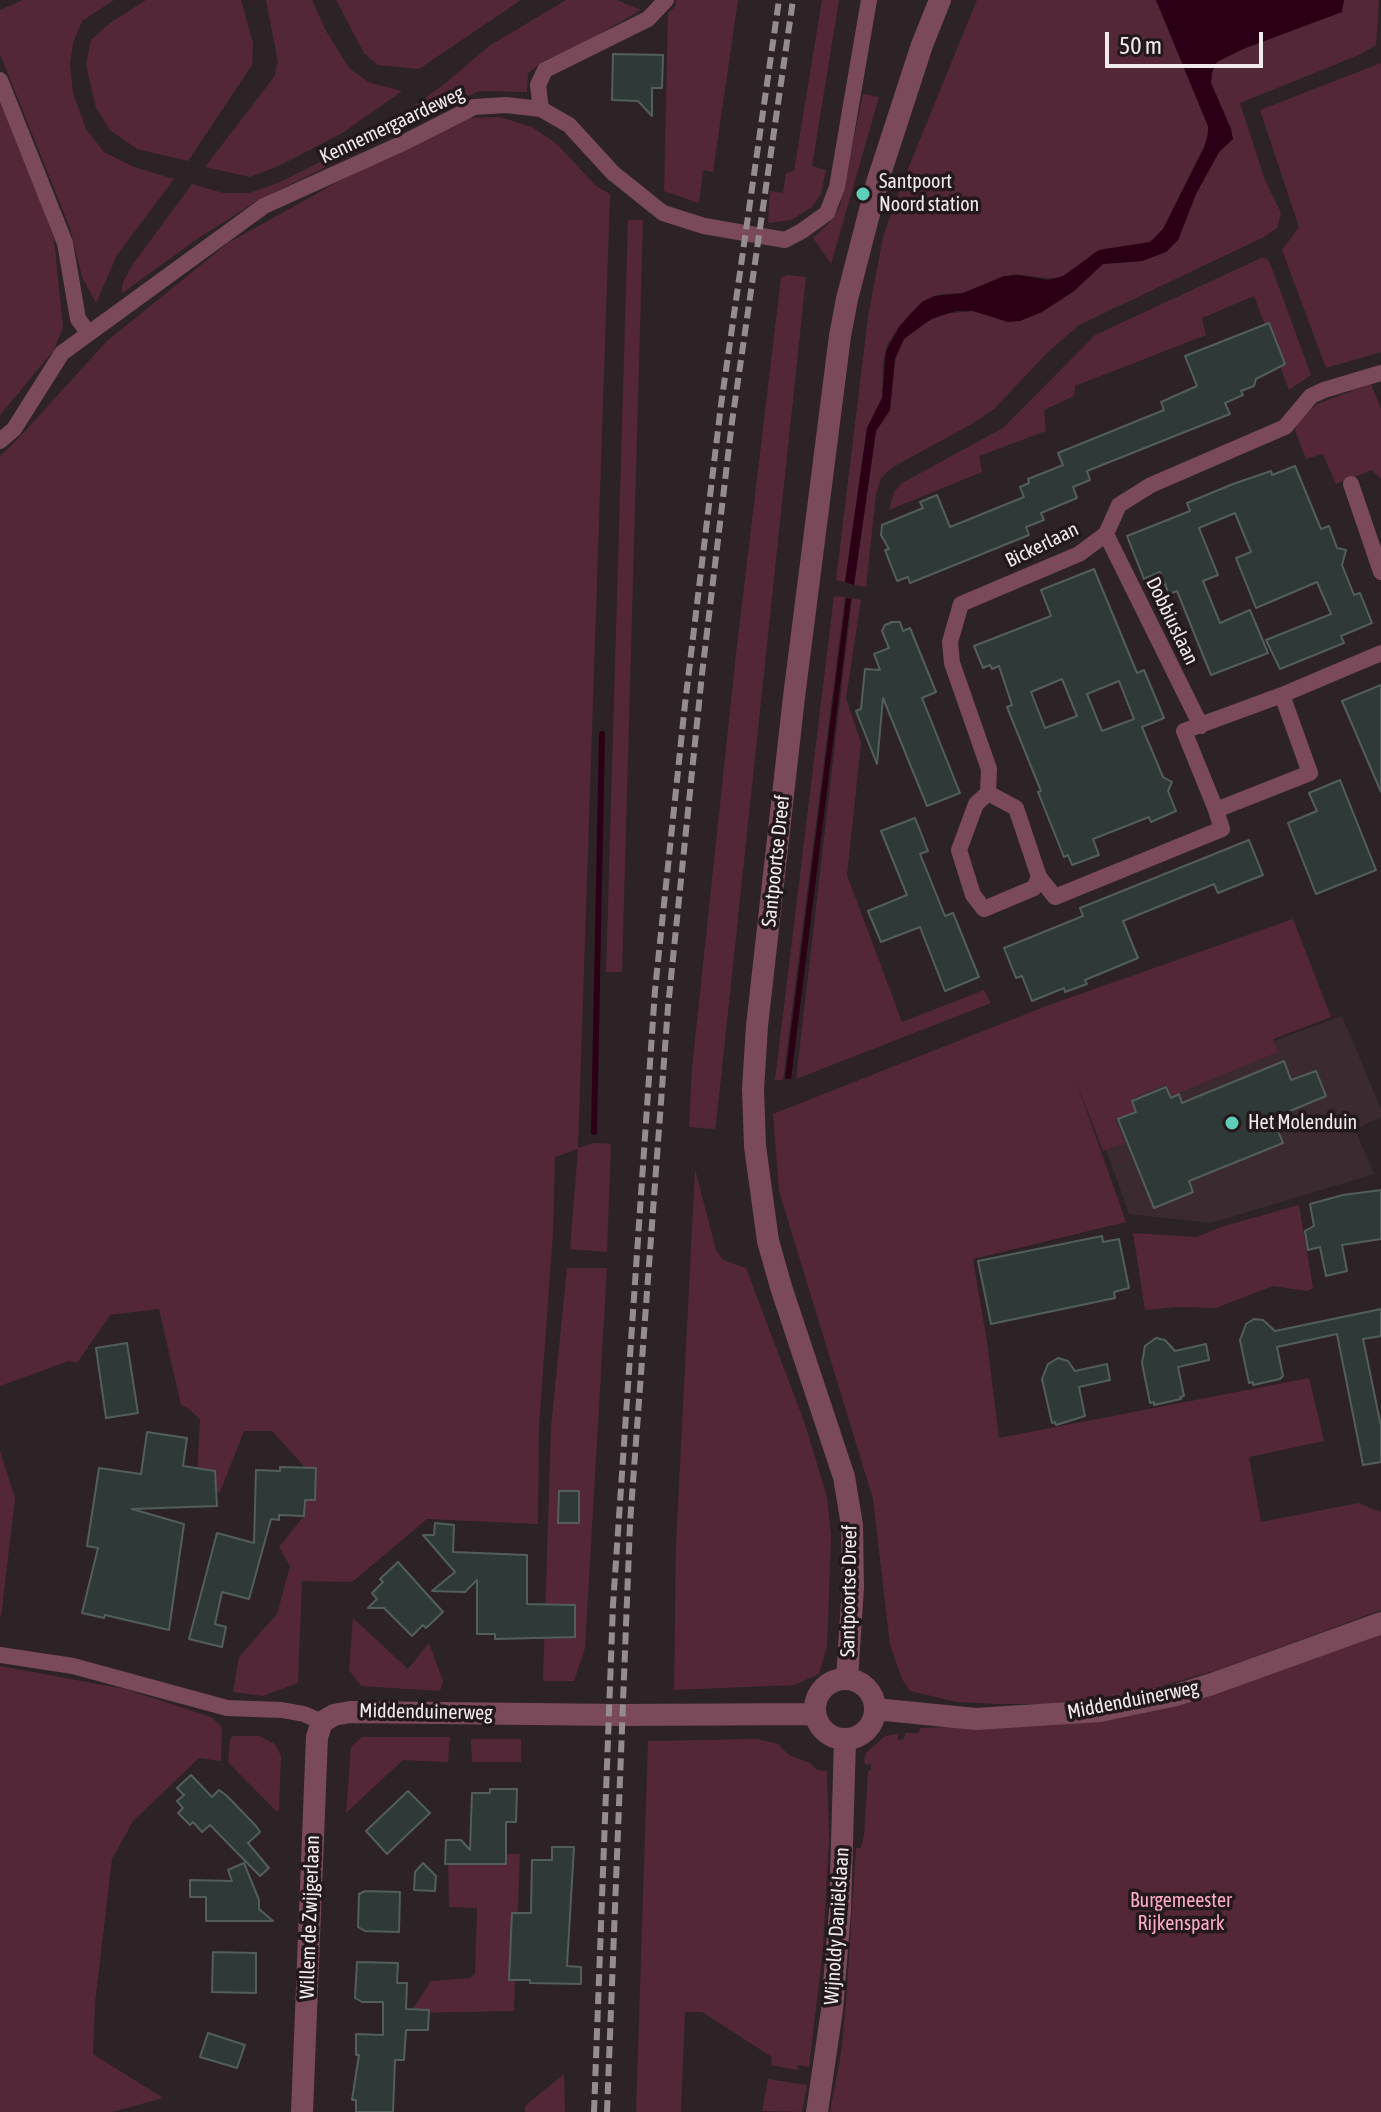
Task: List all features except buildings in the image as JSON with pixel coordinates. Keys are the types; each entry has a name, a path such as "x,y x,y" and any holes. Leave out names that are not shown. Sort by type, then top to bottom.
{"street":[{"path":"541,109 538,85 545,70 648,19 666,0"},
{"name":"Kennemergaardeweg","path":"0,441 14,429 62,353 264,206 474,107 506,105 541,109 569,125 613,173 663,213 704,226 785,240 827,213 837,187 869,0"},
{"name":"Santpoortse Dreef","path":"922,45 925,0"},
{"name":"Santpoortse Dreef","path":"847,1679 853,1587 850,1513 844,1477 768,1241 755,1146 753,1089 794,697 840,336 877,183 940,0"},
{"path":"0,80 65,243 78,319 88,332"},
{"name":"Bickerlaan","path":"988,793 989,769 952,663 950,642 961,604 1079,554 1106,534 1119,505 1151,485 1285,427 1311,396 1381,373"},
{"path":"1351,484 1381,572"},
{"name":"Dobbiuslaan","path":"1106,534 1201,726"},
{"path":"1039,877 1034,888 984,909 973,895 959,850 976,804 988,793 1016,808 1039,877 1055,897 1222,829 1184,731 1282,695 1381,653"},
{"path":"1216,810 1310,773 1282,695"},
{"name":"Middenduinerweg","path":"875,1709 976,1719 1100,1711 1212,1684 1381,1623"},
{"path":"0,1655 73,1666 227,1708 282,1710 304,1714 322,1722"},
{"path":"847,1679 865,1686 874,1700 875,1709 873,1721 866,1731 845,1740 825,1733 814,1714 817,1695 823,1687 836,1680 847,1679"},
{"name":"Middenduinerweg","path":"322,1722 334,1715 350,1712 814,1714"},
{"name":"Willem de Zwijgerlaan","path":"302,2112 316,1753 322,1722"},
{"name":"Wijnoldy Daniëlslaan","path":"817,2112 832,2010 839,1925 845,1740"}],"shaded area":[{"path":"1156,0 1344,0 1342,12 1243,49 1217,62 1211,83 1233,139 1219,152 1196,194 1178,240 1166,252 1142,261 1103,264 1074,291 1042,312 1020,321 1008,322 973,311 956,311 931,319 904,339 895,359 890,410 876,431 854,585 845,582 867,428 882,398 886,351 899,327 912,312 934,296 963,293 1004,276 1048,280 1063,276 1099,250 1150,242 1163,229 1204,148 1208,126"},
{"path":"846,598 851,599 791,1079 785,1078"},
{"name":"Het Molenduin","path":"1342,1016 1381,1109 1381,1117 1355,1129 1374,1174 1211,1223 1129,1214 1091,1108"}],"green space":[{"path":"23,0 114,0 82,21 73,43 70,64 73,93 86,129 104,152 134,167 174,179 117,255 96,303 82,277 70,228 0,54 0,10"},
{"path":"146,0 241,0 253,43 252,65 188,161 137,149 110,130 96,108 86,64 91,40 110,23"},
{"path":"266,0 312,0 325,29 349,68 370,83 402,91 344,132 281,165 250,177 205,167 274,77 278,62"},
{"path":"336,0 521,0 419,69 378,65 364,53"},
{"path":"566,0 617,0 641,10 582,44 545,60 528,73 527,92 479,91 255,202 121,294 123,282 133,264 192,184 223,193 249,193 278,183 336,154 401,115 442,86 489,46"},
{"path":"676,0 738,0 713,172 703,170 699,203 664,191 668,13 675,7"},
{"path":"822,0 839,0 812,166 826,170 821,194 812,207 791,220 768,223 770,191 783,193 786,173 794,171"},
{"path":"977,0 1156,0 1208,126 1207,140 1163,229 1150,242 1132,247 1107,248 1094,253 1056,279 1013,274 963,293 941,294 922,302 899,327 888,343 883,360 882,398 867,428 845,582 836,580 868,317 883,237"},
{"path":"1344,0 1379,0 1376,45 1359,55 1240,103 1265,180 1281,213 1277,228 1079,325 1048,352 994,409 893,467 881,478 876,494 866,587 854,585 876,431 890,410 895,359 904,339 917,327 943,314 973,311 995,317 1042,312 1074,291 1103,264 1142,261 1166,252 1178,240 1196,194 1219,152 1231,141 1231,129 1211,83 1217,61 1341,12"},
{"path":"1381,63 1381,352 1326,368 1282,250 1299,227 1260,110"},
{"path":"863,94 879,97 831,264 813,238 830,222 840,206"},
{"path":"0,98 29,166 54,239 63,327 54,350 0,415"},
{"path":"500,117 532,127 557,144 596,186 610,194 578,1148 594,1143 611,1144 607,1252 570,1249 578,1149 555,1157 553,1233 539,1427 538,1524 427,1519 352,1582 302,1581 298,1683 263,1696 233,1692 239,1657 277,1614 290,1566 279,1547 304,1516 303,1465 272,1431 244,1431 220,1492 203,1498 196,1494 200,1419 181,1405 159,1309 110,1315 77,1363 69,1361 0,1386 0,456 107,341 228,243 359,170 463,118"},
{"path":"628,220 643,220 622,972 606,972"},
{"path":"1266,258 1270,263 1311,375 1289,390 1254,296 1202,318 1206,335 1075,386 1074,396 1044,410 1046,431 979,456 982,472 889,510 894,492 902,483 1003,428 1095,335"},
{"path":"787,275 806,277 719,1097 715,1129 689,1127 692,1068 736,654 781,278"},
{"path":"1371,384 1381,409 1381,479 1372,470 1336,484 1323,454 1306,459 1295,430 1300,419 1317,404"},
{"path":"834,596 845,597 783,1080 775,1080"},
{"path":"852,598 861,600 846,698 861,743 847,875 902,1022 984,990 991,1003 796,1079"},
{"path":"1293,919 1331,1017 1273,1039 1278,1052 1172,1096 1166,1084 1131,1099 1135,1111 1115,1120 1125,1143 1103,1151 1075,1078 1126,1222 973,1259 999,1438 1309,1378 1324,1441 1249,1457 1261,1522 1358,1503 1381,1512 1381,1610 1221,1669 1120,1695 1045,1704 998,1704 957,1702 910,1691 902,1679 890,1645 873,1499 779,1191 773,1114 1049,1005"},
{"path":"695,1169 716,1250 723,1260 746,1268 805,1424 827,1497 831,1536 827,1646 819,1674 794,1685 674,1690 676,1544"},
{"path":"1299,1205 1313,1288 1308,1291 1273,1286 1216,1308 1145,1310 1133,1233 1196,1237"},
{"path":"567,1268 607,1268 585,1648 574,1681 543,1681 551,1427"},
{"path":"0,1451 15,1498 1,1617 0,1617"},
{"path":"353,1618 408,1669 429,1643 443,1681 440,1691 361,1686 349,1670"},
{"name":"Burgemeester Rijkenspark","path":"1381,1632 1381,2112 830,2112 846,2003 856,1848 861,1848 864,1835 868,1771 871,1770 871,1764 866,1765 864,1761 866,1753 885,1736 898,1734 898,1740 904,1739 905,1733 919,1733 920,1728 1061,1723"},
{"path":"0,1666 125,1689 211,1717 222,1727 221,1761 199,1758 133,1821 112,1859 95,2003 93,2054 163,2098 112,2112 0,2112"},
{"path":"232,1736 259,1736 275,1744 281,1756 279,1811 228,1762"},
{"path":"362,1737 450,1737 448,1762 403,1760 346,1813 351,1747"},
{"path":"471,1739 521,1739 521,1762 472,1762"},
{"path":"758,1739 778,1744 789,1755 810,1763 817,1770 827,1771 829,1839 823,1948 809,2067 798,2065 797,2070 771,2065 772,2057 702,2012 685,2012 681,2112 636,2112 648,1741"},
{"path":"448,1853 520,1854 514,2011 410,2013 431,1981 470,1978 475,1974 477,1908 449,1907"},
{"path":"564,2074 565,2112 525,2112 525,2106"},
{"path":"768,2079 807,2085 802,2112 762,2111"}],"waterway":[{"path":"594,1132 602,734"}],"railway":[{"path":"594,2112 613,1605 655,990 721,405 779,0"},
{"path":"607,2112 630,1523 668,1007 702,674 732,422 793,0"}],"place":[{"name":"Santpoort Noord station","path":"863,194"},
{"name":"Het Molenduin","path":"1232,1123"}]}
